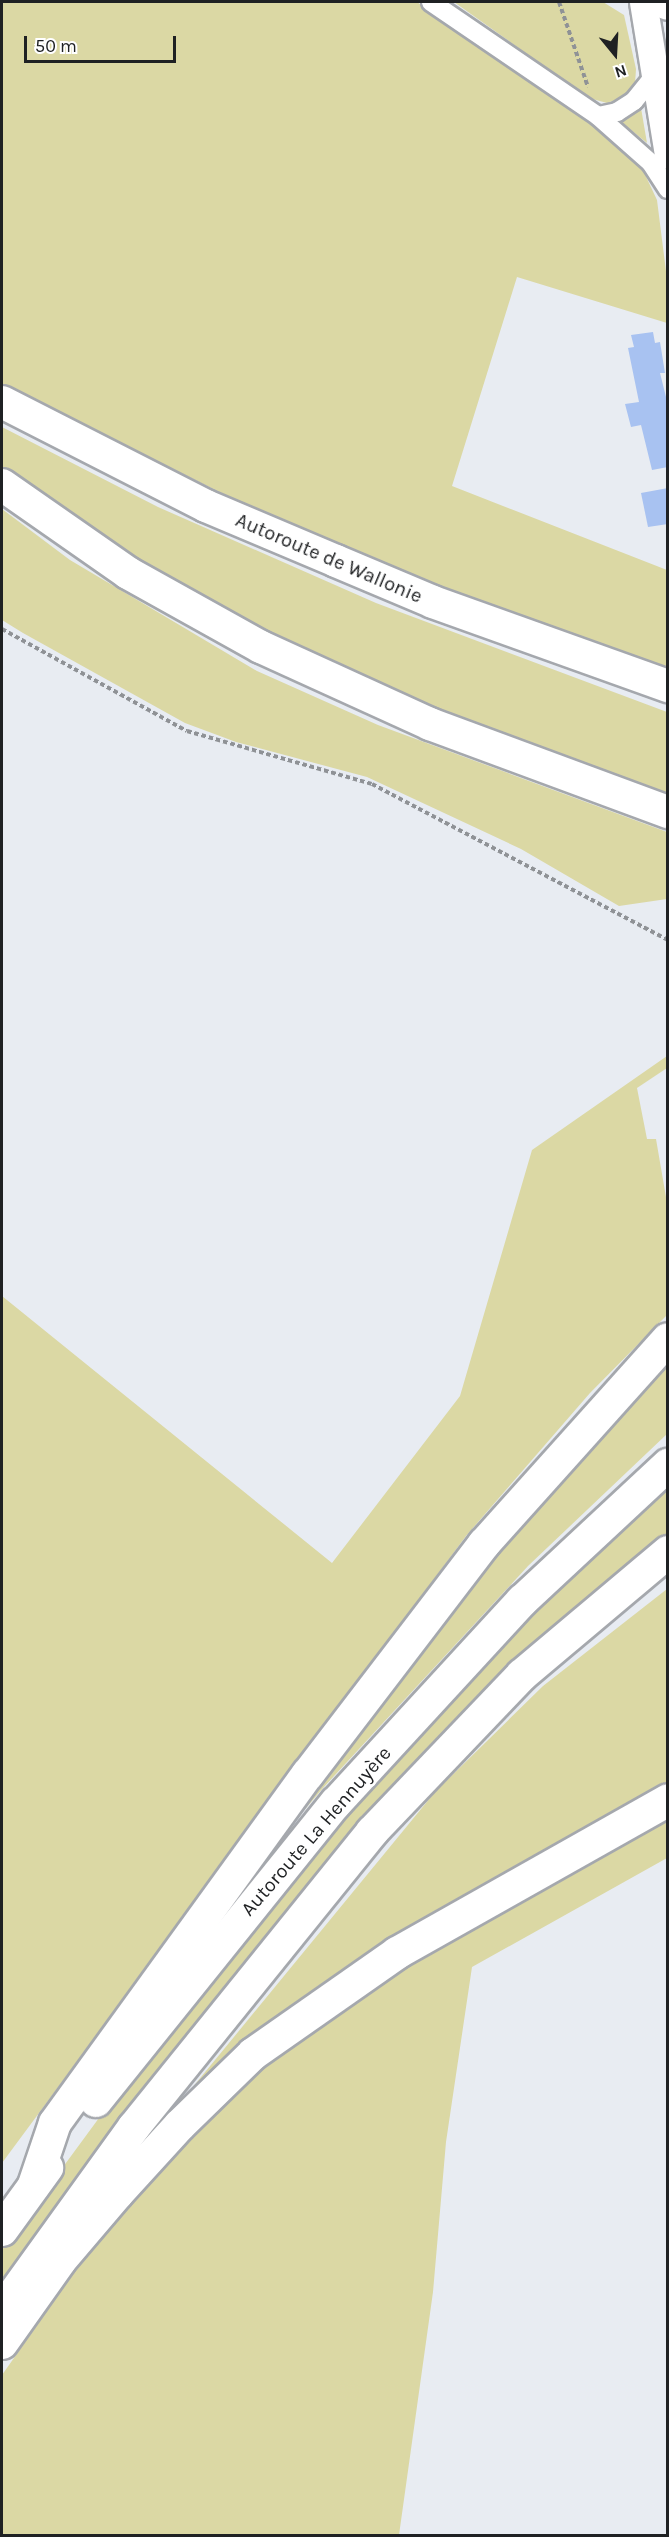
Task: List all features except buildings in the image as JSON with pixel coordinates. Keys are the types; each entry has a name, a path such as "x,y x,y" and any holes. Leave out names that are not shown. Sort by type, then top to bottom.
{"highway":[{"name":"Autoroute de Wallonie","path":"2,402 206,506 379,580 552,647 668,686"},
{"path":"2,485 128,573 261,648 430,724 668,812"},
{"path":"34,2185 55,2123 308,1774 484,1544 668,1339"},
{"name":"Autoroute La Hennuyère","path":"2,2230 104,2091 336,1803 522,1601 668,1465"},
{"path":"2,2310 134,2127 372,1832 522,1675 668,1552"},
{"path":"2,2343 60,2261 117,2194 180,2125 254,2054 397,1953 668,1800"}],"main road":[{"path":"643,2 668,155"}],"street":[{"path":"431,2 598,116 651,163 668,189"},
{"path":"598,116 617,112 634,101 655,75"}],"path":[{"path":"559,2 598,116"},
{"path":"2,630 187,731 372,784 668,940"}],"shaded area":[{"path":"2,2 417,2 602,131 641,166 657,200 667,279 667,323 517,277 452,486 667,570 667,669 525,622 298,531 2,384"},
{"path":"454,2 603,2 624,15 636,69 635,84 624,97 607,103 589,98"},
{"path":"641,108 647,143 620,121"},
{"path":"2,427 158,507 376,603 667,712 667,799 335,670 142,570 2,471"},
{"path":"2,509 70,560 257,671 378,725 667,832 667,899 619,906 521,849 367,777 236,742 185,723 23,633 2,620"},
{"path":"667,1056 667,1068 637,1088 647,1139 656,1139 667,1203 667,1315 590,1393 466,1536 2,2163 2,1296 332,1563 460,1396 532,1150"},
{"path":"667,1349 667,1434 528,1566 323,1788 241,1885 430,1624"},
{"path":"667,1478 667,1536 597,1592 2,2289 2,2250 157,2039 248,1927 486,1656"},
{"path":"667,1589 667,1793 456,1906 151,2138 435,1792 543,1686"},
{"path":"667,1819 667,1858 472,1967 446,2142 433,2292 399,2535 2,2536 2,2375 84,2258 166,2165 242,2086 315,2026 430,1948"}]}
